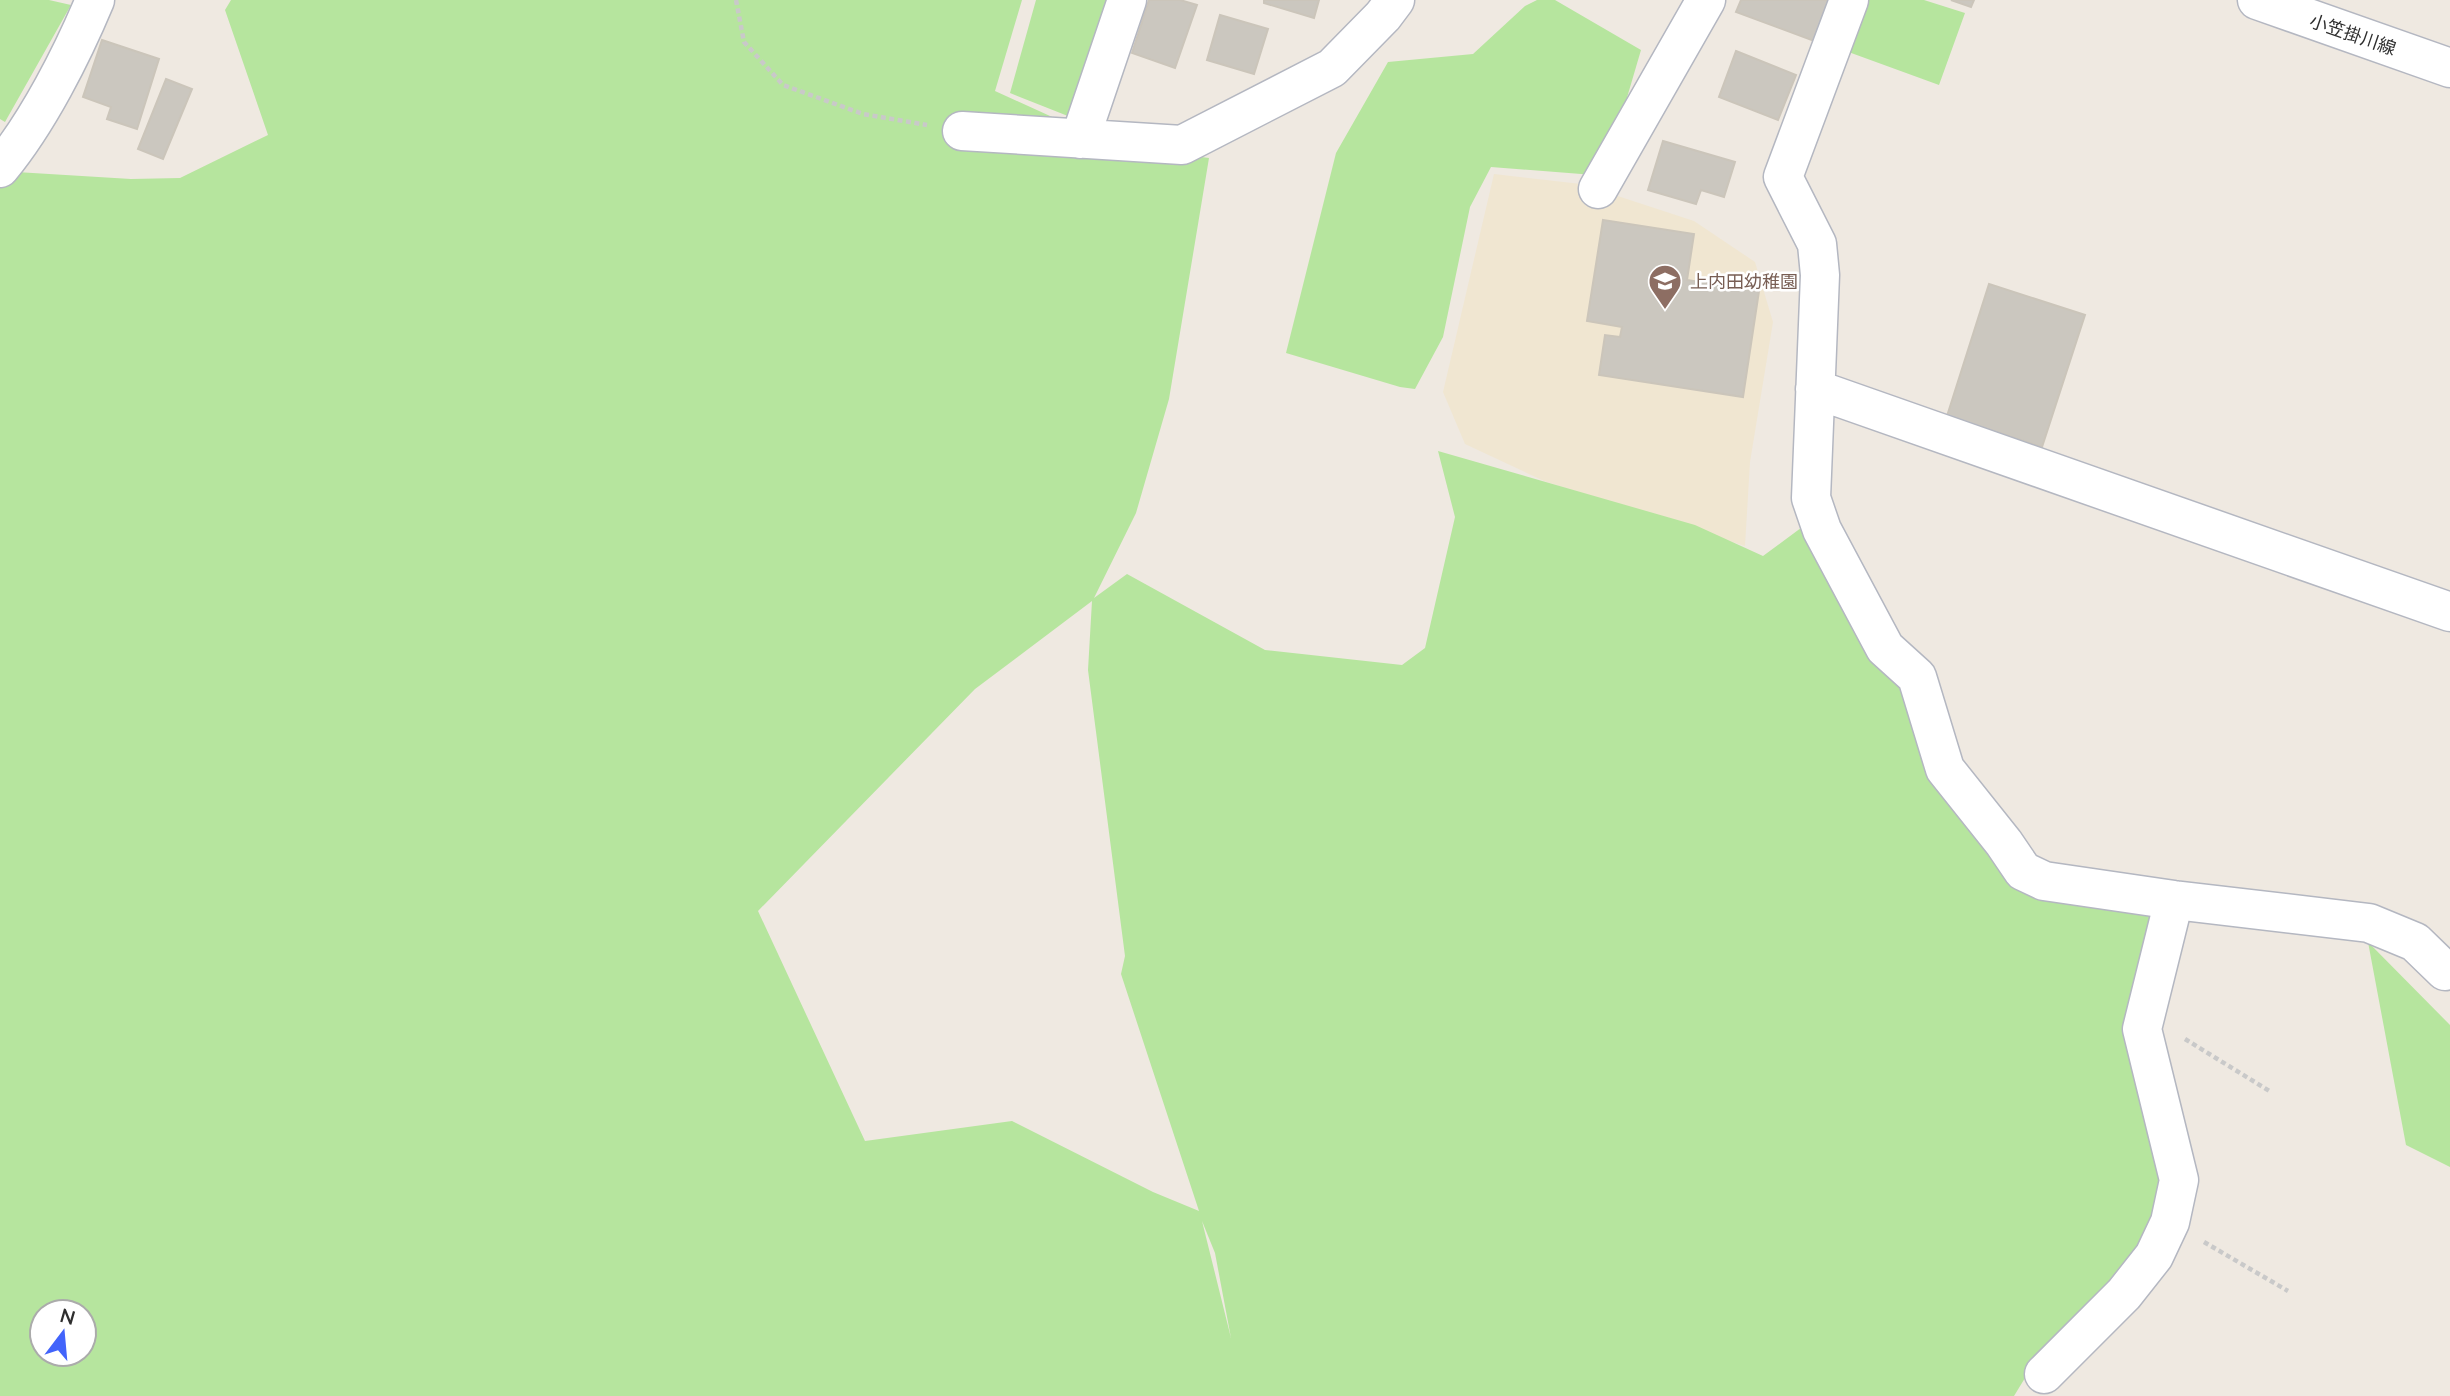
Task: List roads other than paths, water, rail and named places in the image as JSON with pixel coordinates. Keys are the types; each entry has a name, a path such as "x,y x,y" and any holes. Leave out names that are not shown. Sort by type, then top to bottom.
{"street":[{"path":"0,168 48,94 82,31 95,0"},
{"path":"1080,139 1127,0"},
{"path":"962,131 1182,145 1332,68 1395,0"},
{"path":"1598,189 1706,0"},
{"path":"1850,0 1783,177 1817,244 1820,275 1811,498 1822,530 1885,648 1917,677 1945,769 2004,842 2023,872 2045,881 2174,900 2369,923 2415,942 2448,968"},
{"name":"小笠掛川線","path":"2257,0 2450,68"},
{"path":"1815,389 2450,612"},
{"path":"2044,1374 2124,1294 2154,1256 2170,1222 2179,1180 2142,1029 2174,900"}],"place":[{"name":"上内田幼稚園","path":"1665,311"}]}
